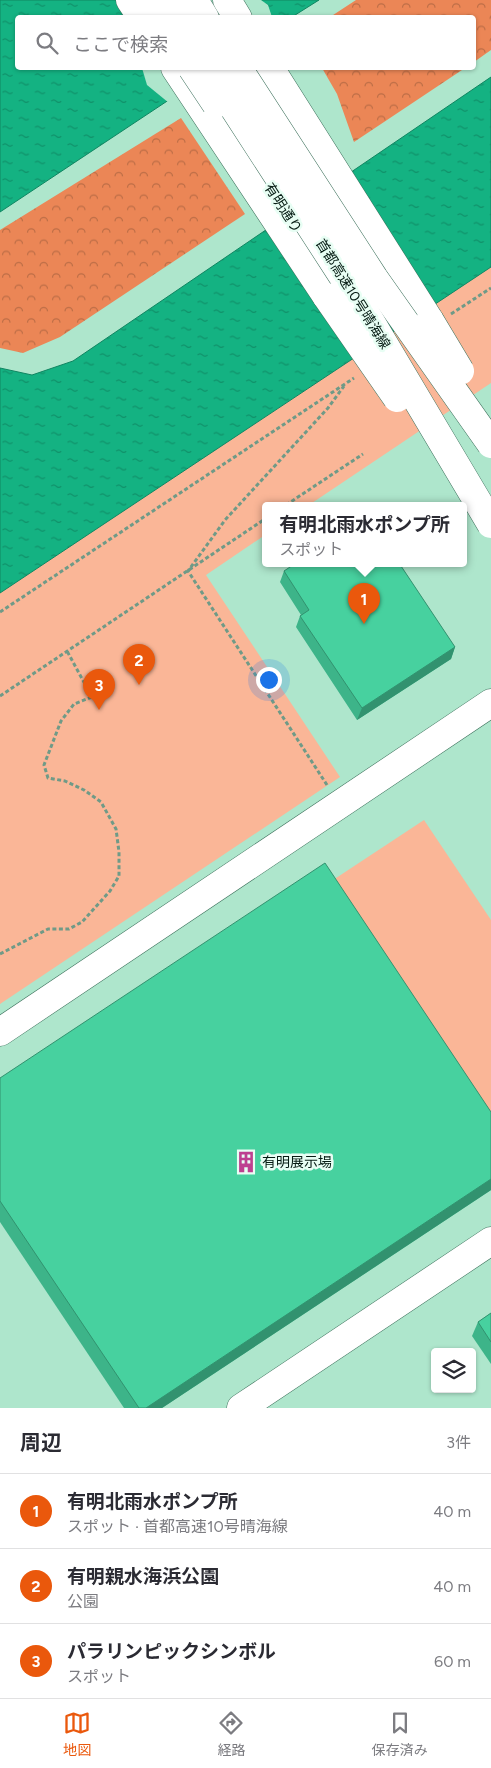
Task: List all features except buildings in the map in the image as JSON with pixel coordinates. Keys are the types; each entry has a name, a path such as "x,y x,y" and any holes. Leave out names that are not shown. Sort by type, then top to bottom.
{"main road":[{"path":"130,0 140,15"},
{"path":"148,0 158,15"},
{"path":"164,0 174,15"},
{"path":"194,0 203,15"},
{"path":"205,0 214,15"},
{"path":"227,0 236,15"},
{"path":"176,70 327,297 491,533"},
{"name":"有明通り","path":"193,70 377,353 491,524"},
{"name":"首都高速10号晴海線","path":"209,70 353,292 491,524"},
{"name":"首都高速10号晴海線","path":"239,70 374,278 491,444"},
{"path":"250,70 491,439"},
{"path":"271,70 430,321 491,423"},
{"path":"0,1032 491,703"},
{"path":"241,1408 491,1241"}],"path":[{"path":"451,314 491,288"},
{"path":"0,612 354,378"},
{"path":"188,571 225,520 328,408 346,383"},
{"path":"291,502 364,454"},
{"path":"0,696 262,521"},
{"path":"188,571 331,791"},
{"path":"0,954 48,929 68,929 82,922 110,891 120,876 116,830 101,802 84,790 71,784 48,778 44,765 61,721 74,704 92,697 67,651"}],"shaded area":[{"path":"491,267 491,383 313,502 262,502 262,537 206,575 340,777 0,1004 0,593"},
{"path":"424,820 491,920 491,1122 330,882"}],"green space":[{"path":"356,0 491,0 491,50 476,61 476,15 333,15"},
{"path":"323,70 462,70 354,142 337,94"},
{"path":"181,118 245,214 60,337 23,353 0,348 0,230"}],"water":[{"path":"0,0 319,0 295,15 15,15 15,70 214,70 0,212"},
{"path":"491,77 491,267 0,593 0,368 32,375 73,361"}],"pier":[{"path":"194,0 261,0 268,5 271,15 202,15"},
{"path":"143,70 218,70 169,103 147,85"}],"place":[{"name":"有明北雨水ポンプ所","path":"364,624"},
{"name":"有明親水海浜公園","path":"139,685"},
{"name":"パラリンピックシンボル","path":"99,710"},
{"name":"有明展示場","path":"246,1162"}]}
